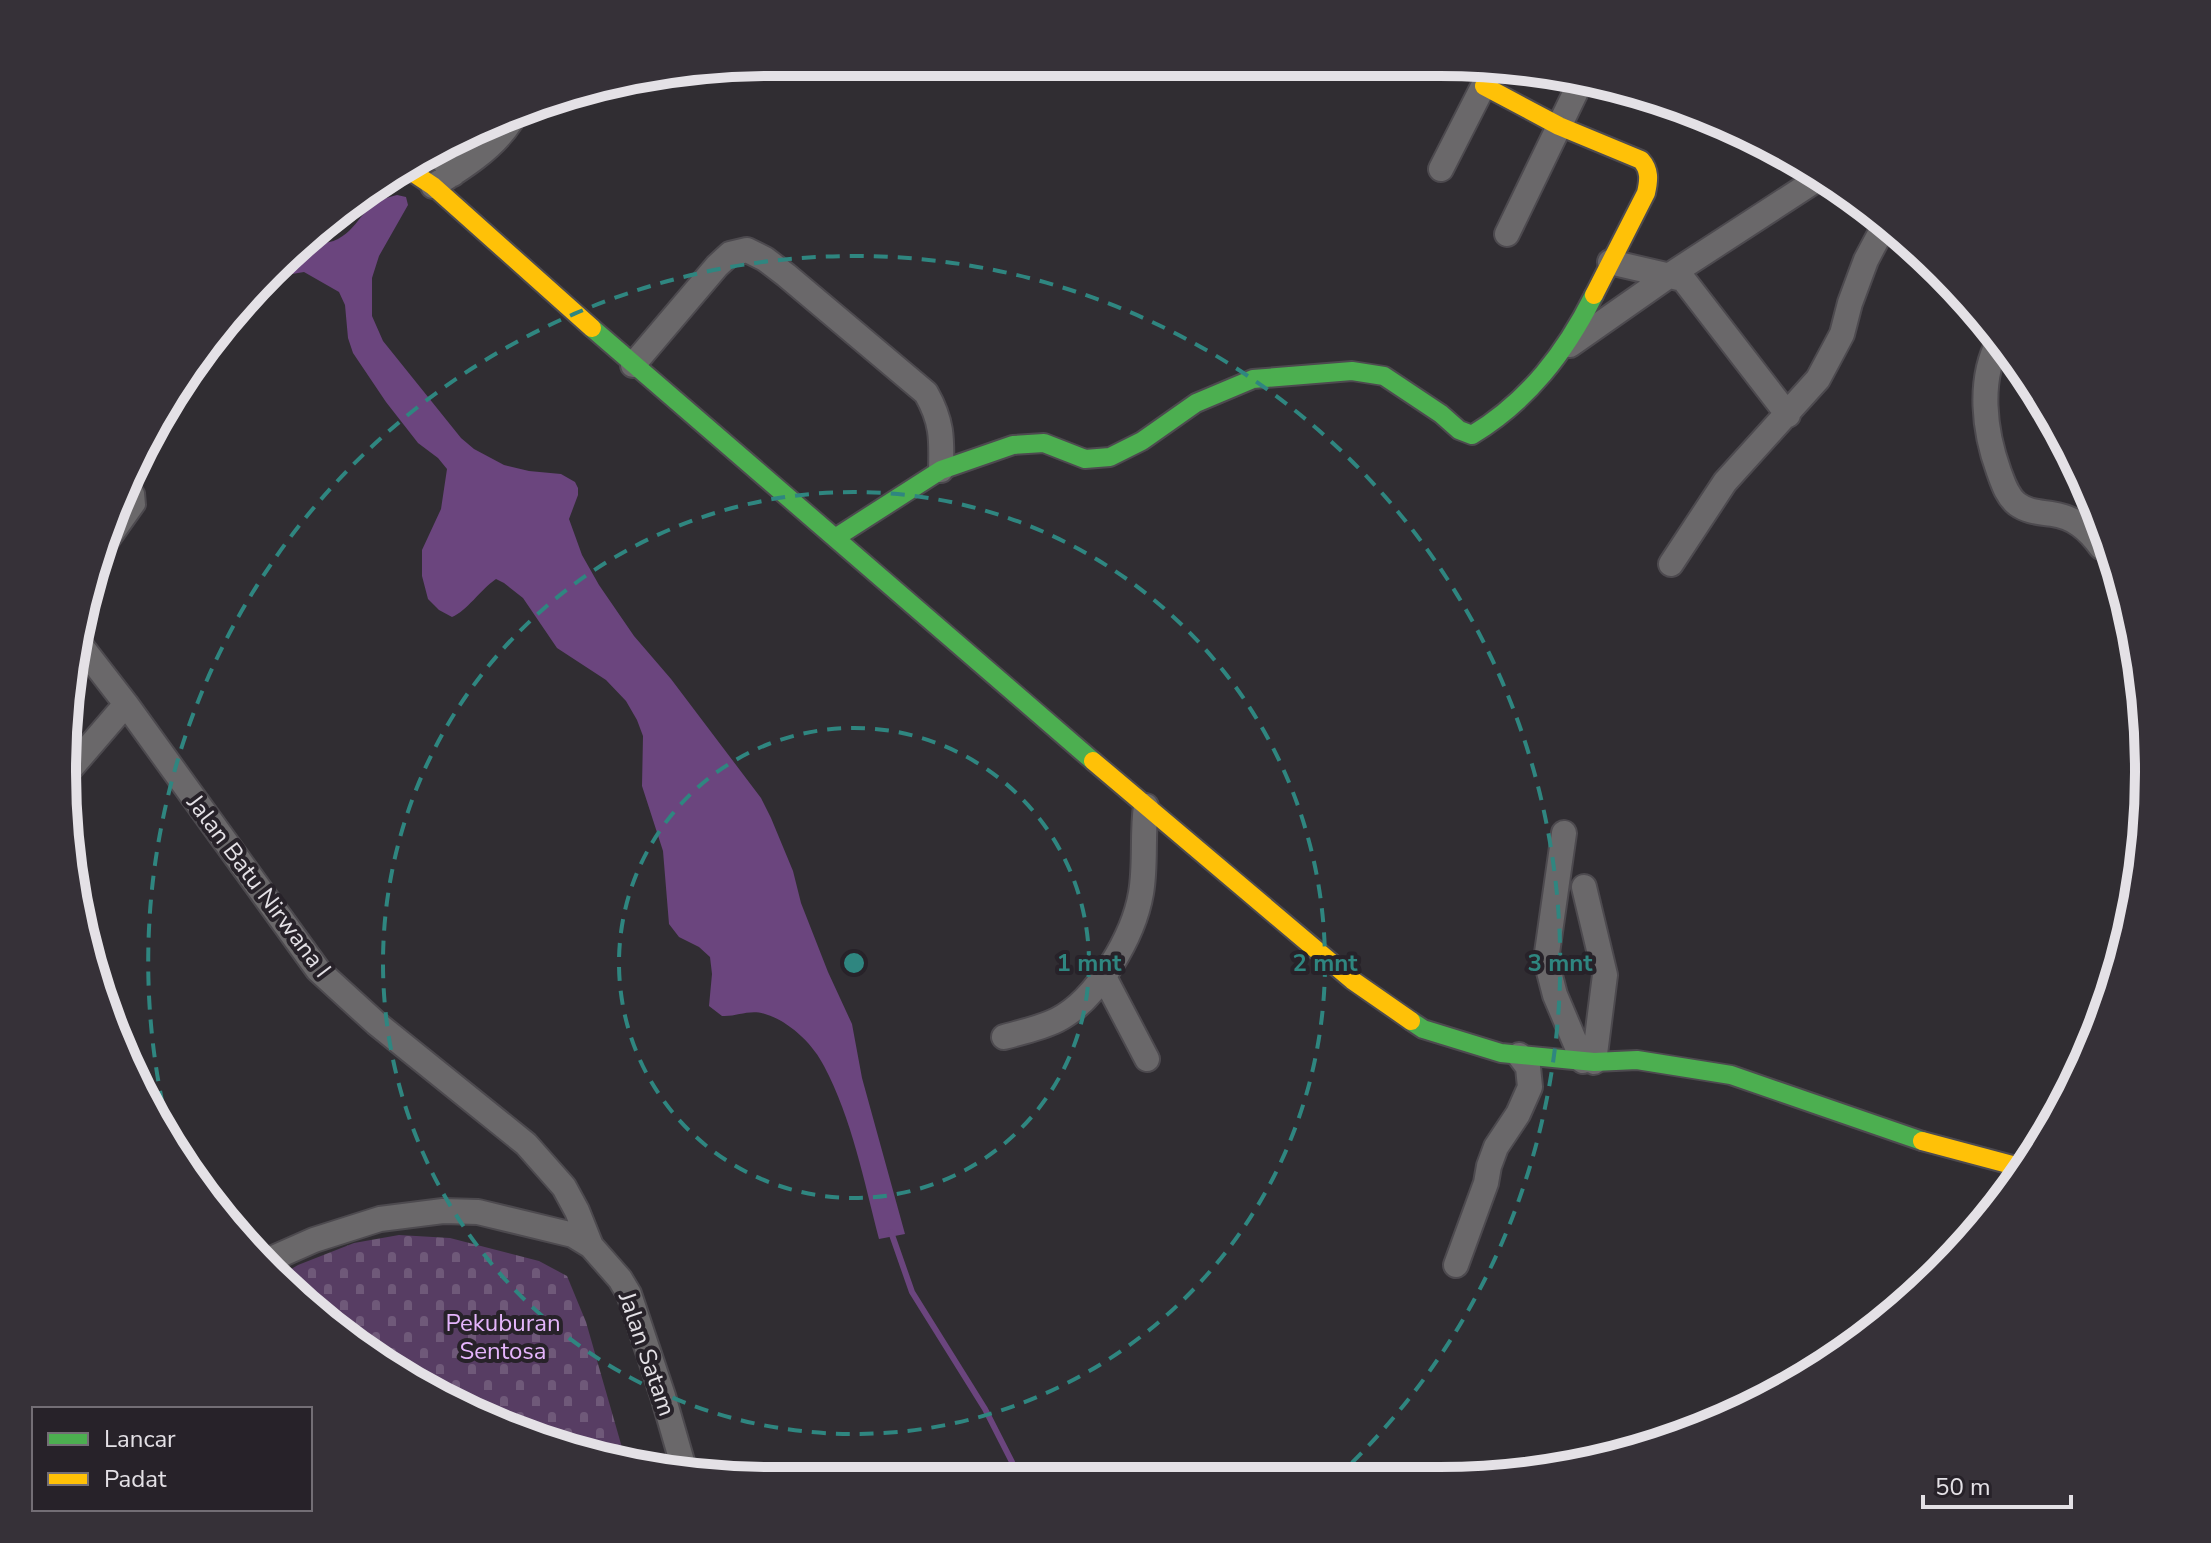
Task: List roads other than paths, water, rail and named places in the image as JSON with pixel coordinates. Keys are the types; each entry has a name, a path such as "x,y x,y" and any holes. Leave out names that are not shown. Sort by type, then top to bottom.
{"street":[{"path":"1441,169 1488,77"},
{"path":"835,538 941,470 1013,445 1044,443 1085,459 1110,457 1142,441 1196,403 1253,379 1352,371 1384,376 1441,414 1459,430 1472,435 1492,423 1528,393 1576,331 1649,182 1648,171 1641,160 1559,126 1489,77"},
{"path":"1507,234 1577,89"},
{"path":"443,180 474,159 506,129"},
{"path":"440,161 443,180"},
{"path":"419,172 443,180 633,365 908,603 1352,980 1423,1029 1501,1053 1588,1061 1637,1060 1731,1075 1943,1148 2013,1165"},
{"path":"1559,353 1670,275 1811,184"},
{"path":"1671,564 1725,482 1788,415 1830,361 1866,260 1880,234"},
{"path":"633,365 717,266 730,254 747,250 786,275 926,393 937,412 942,433 941,470"},
{"path":"1610,262 1679,276 1688,283 1788,415"},
{"path":"1994,352 1986,382 1990,447 2008,492 2016,503 2027,510 2074,520 2094,537"},
{"name":"Jalan Batu Nirwana I","path":"86,653 318,970 376,1023 526,1144 564,1187 591,1246"},
{"path":"76,762 126,704"},
{"path":"1004,1037 1059,1019 1075,1008 1120,951 1134,925 1136,914 1143,872 1146,806"},
{"path":"1564,833 1546,960 1555,995 1588,1061"},
{"path":"1584,887 1605,975 1588,1061"},
{"path":"1103,975 1147,1059"},
{"path":"1456,1265 1496,1147 1518,1114 1530,1087 1528,1067 1519,1055"},
{"path":"275,1257 314,1240 380,1219 443,1211 478,1212 520,1221 573,1235 591,1246"},
{"name":"Jalan Satam","path":"591,1246 620,1279 634,1307 682,1461"}],"lane":[{"path":"118,535 139,505 136,490"}],"waterway":[{"path":"891,1232 912,1292 985,1409 1013,1467"}],"park label":[{"name":"Pekuburan Sentosa","path":"503,1337"}]}
